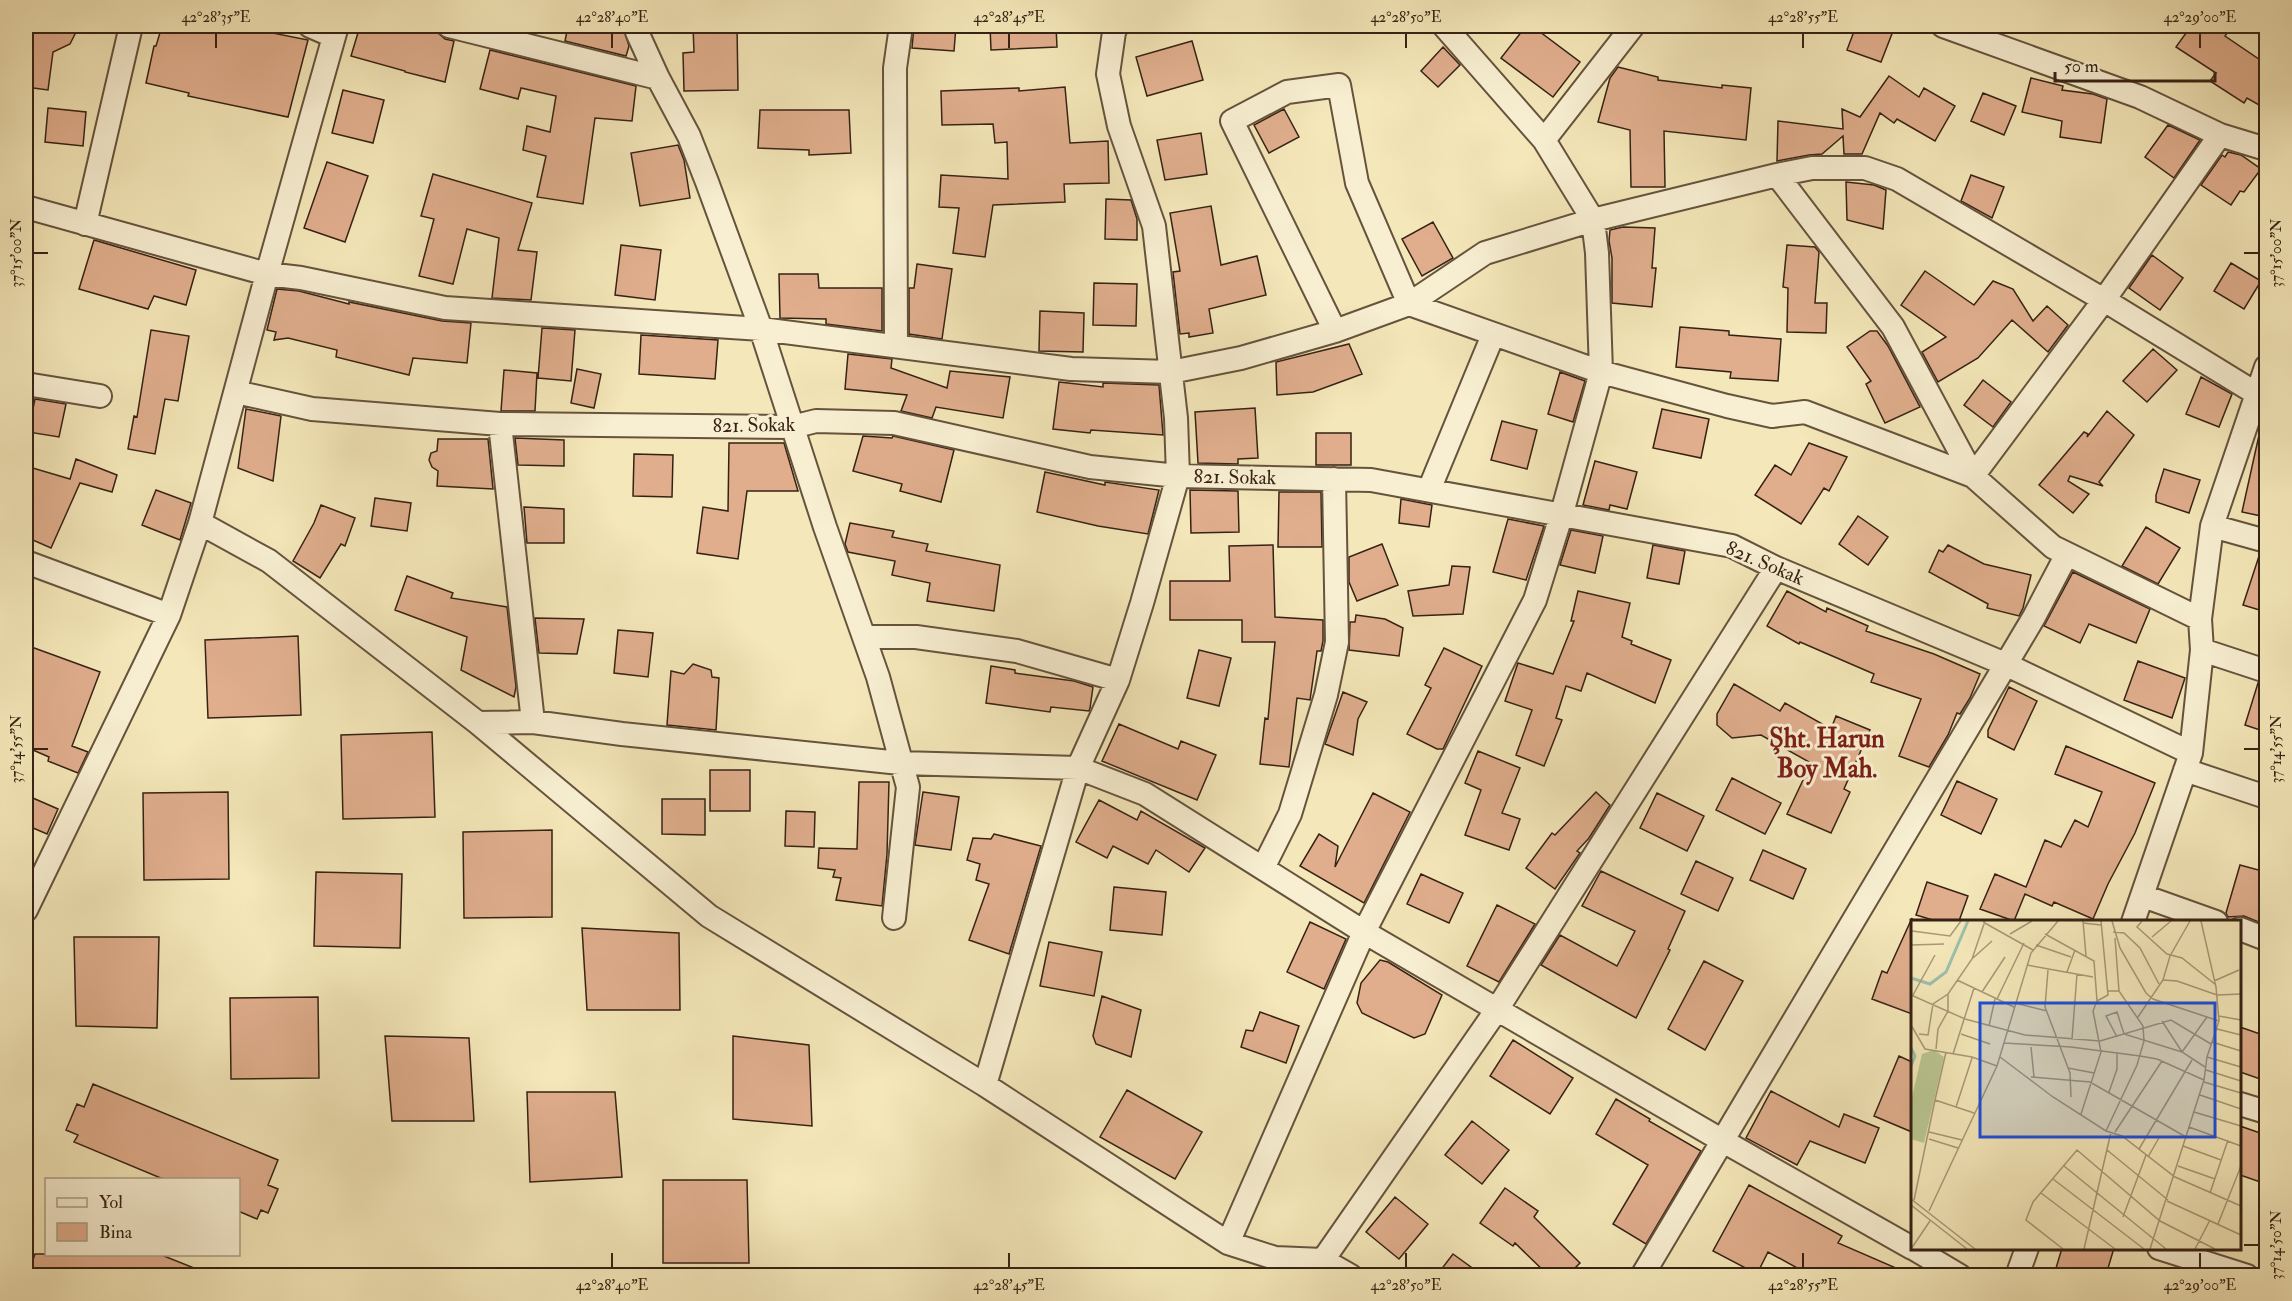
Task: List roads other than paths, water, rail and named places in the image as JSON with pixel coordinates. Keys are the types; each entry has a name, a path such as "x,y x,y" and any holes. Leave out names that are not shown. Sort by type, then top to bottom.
{"street":[{"path":"85,224 131,26"},
{"path":"26,910 169,615 200,524 335,31 310,26"},
{"path":"449,26 658,78"},
{"path":"637,26 637,32 658,78 689,136 761,329 792,427 878,677 908,786 894,918"},
{"path":"896,346 895,68 901,26"},
{"path":"985,1085 1078,768 1118,680 1178,476 1176,418 1154,226 1119,126 1108,74 1114,32 1118,26"},
{"path":"1228,1243 1364,932 1535,600 1601,372 1597,253 1593,220 1544,140 1444,26"},
{"path":"1544,140 1633,26"},
{"path":"1943,26 2140,97 2220,135 2266,149"},
{"path":"1335,332 1232,121 1287,92 1339,84 1357,183 1408,304 1601,372 1772,416 1805,412 1973,476"},
{"path":"1973,476 2104,300 2220,135"},
{"path":"26,207 267,274 301,278 445,308 761,329 1071,369 1171,372 1240,358 1335,332 1408,304 1485,253 1593,220 1812,168 1865,168 1898,179 2104,300 2263,381 2212,526 2200,619 2202,650 2188,761 2133,920"},
{"path":"1777,175 1893,327 1973,476 2053,547 2200,619"},
{"path":"1429,490 1492,335"},
{"path":"26,387 100,396"},
{"name":"821. Sokak","path":"236,392 312,409 500,424 792,427 816,421 894,423 1090,467 1178,476 1371,480 1562,513 1732,546 1776,568 2005,664 2188,761 2266,797"},
{"path":"500,424 533,722"},
{"path":"1263,868 1290,814 1326,695 1337,642 1334,479"},
{"path":"200,524 269,561 478,723 709,916 985,1085 1228,1243 1273,1267 1323,1260 1351,1275"},
{"path":"2212,526 2266,541"},
{"path":"1642,1275 2034,617 2067,554"},
{"path":"26,561 169,615"},
{"path":"1323,1260 1498,1008 1776,568"},
{"path":"864,637 916,637 1017,651 1118,680"},
{"path":"2202,650 2266,671"},
{"path":"478,723 533,722 622,734 900,763 1078,768 1145,794 1364,932 1723,1141 1911,1247"},
{"path":"2143,896 2213,920"},
{"path":"2241,929 2266,939"},
{"path":"2241,1104 2266,1112"},
{"path":"1916,1250 1960,1275"},
{"path":"2017,1275 2026,1250"},
{"path":"2166,1250 2247,1275"}],"district":[{"name":"Şht. Harun Boy Mah.","path":"1827,754"}]}
